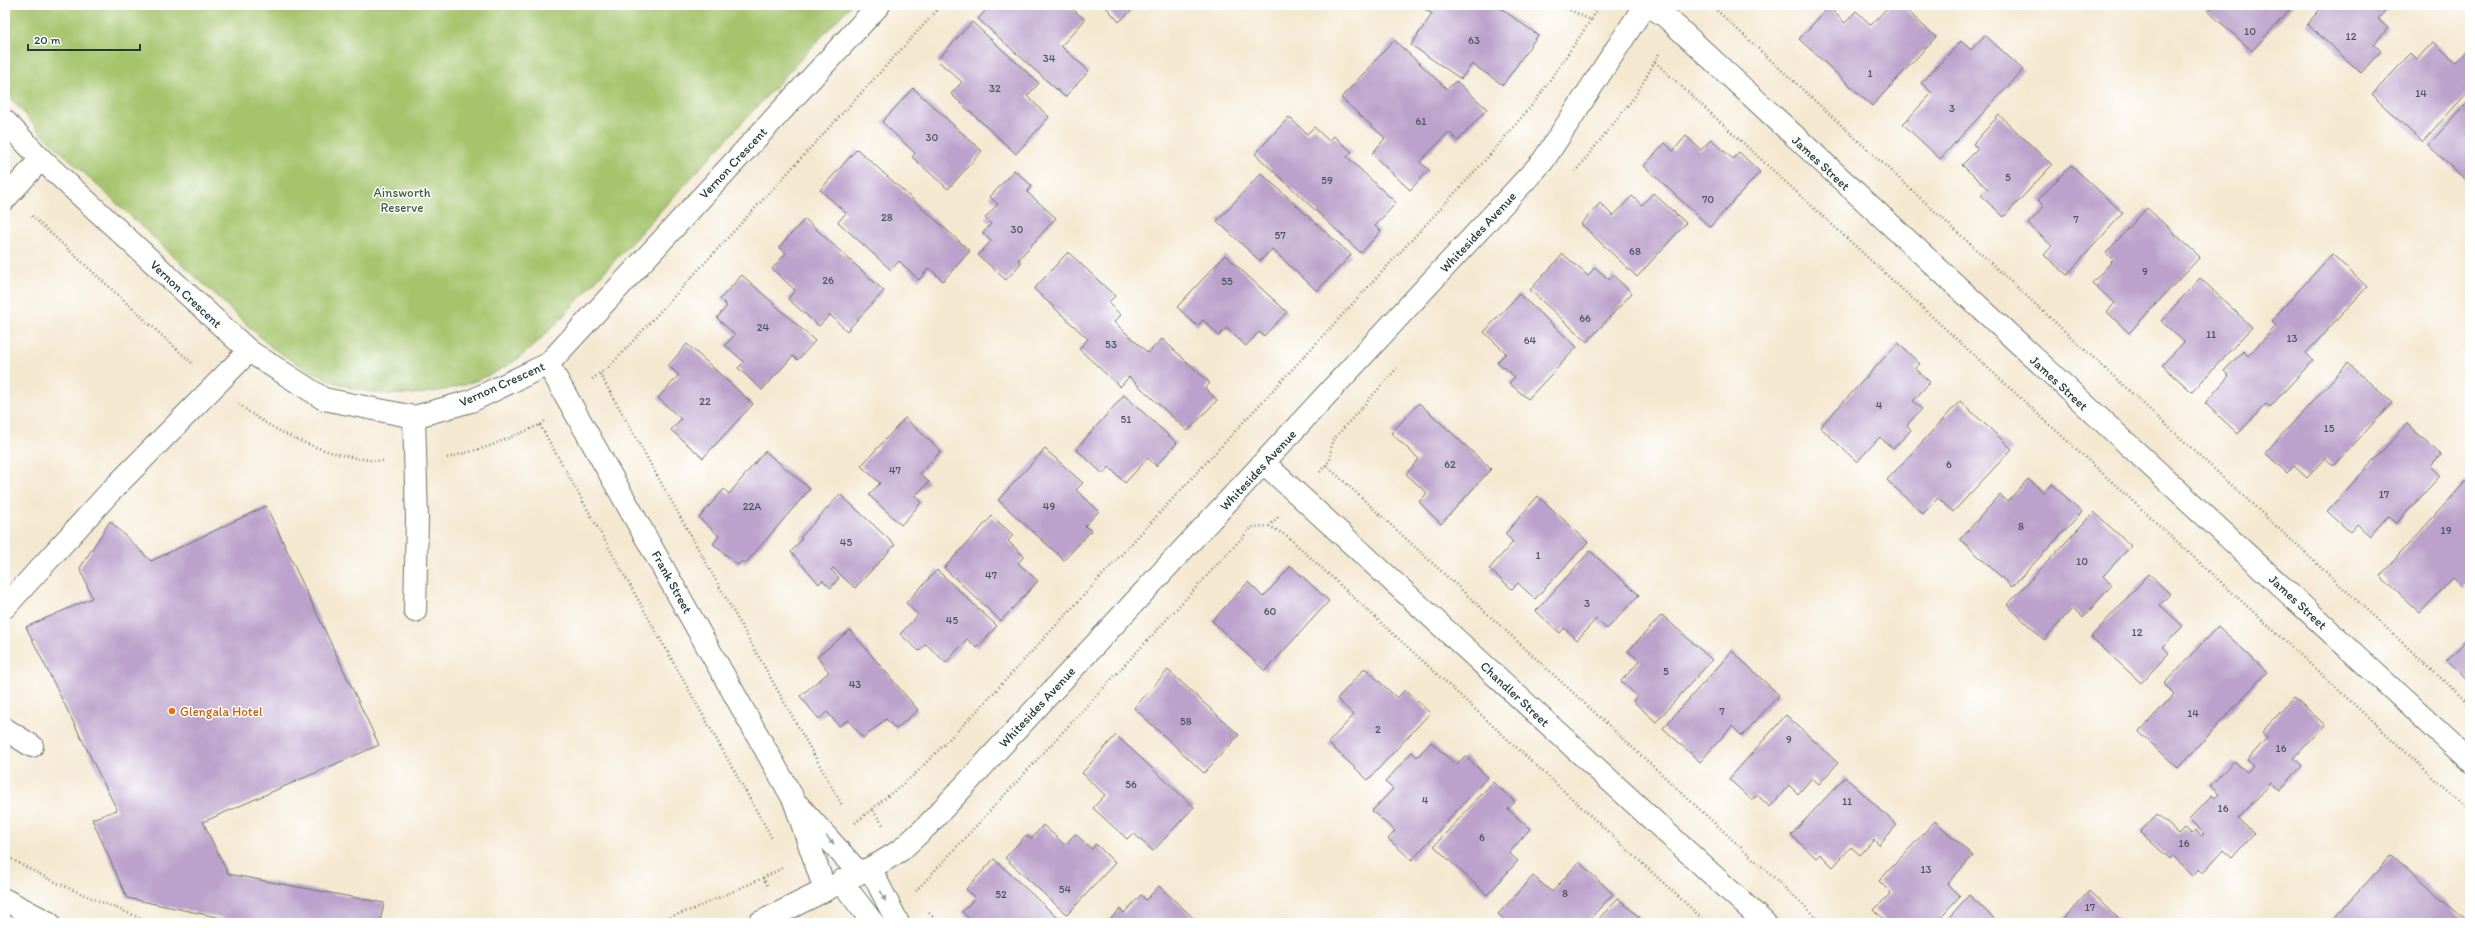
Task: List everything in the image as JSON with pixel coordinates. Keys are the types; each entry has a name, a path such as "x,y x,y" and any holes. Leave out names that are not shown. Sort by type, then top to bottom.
{"street":[{"name":"Vernon Crescent","path":"5,121 40,159 249,351 324,399 414,417 471,401 548,364 879,5"},
{"name":"Whitesides Avenue","path":"758,923 781,913 901,850 927,826 1265,464 1543,161 1645,5"},
{"name":"James Street","path":"1648,5 1665,16 1856,195 2470,761"},
{"path":"7,197 40,159"},
{"path":"5,607 110,492 249,351"},
{"name":"Frank Street","path":"548,364 794,800 849,878 873,923"},
{"path":"414,417 415,611"},
{"name":"Chandler Street","path":"1265,464 1765,923"},
{"path":"5,729 32,746"},
{"name":"Frank Street","path":"794,800 849,878 898,923"},
{"path":"5,900 49,923"}],"path":[{"path":"7,197 216,386 255,418 286,436 331,451 373,461 415,463 447,458 488,447 540,425 568,399 609,367 942,5"},
{"path":"1559,5 1591,20"},
{"path":"872,809 914,775 977,711 1488,156 1537,99 1600,5"},
{"path":"1711,5 2470,705"},
{"path":"1655,62 2470,811"},
{"path":"540,425 775,844"},
{"path":"1326,465 1823,923"},
{"path":"1269,526 1287,536 1707,923"},
{"path":"5,855 25,867 82,894 152,923"},
{"path":"651,923 691,910 763,878 781,913"}],"green space":[{"name":"Ainsworth Reserve","path":"5,5 851,5 567,312 530,349 498,371 479,380 437,391 415,394 394,394 373,392 341,385 320,376 271,347 39,131 5,91"}],"building":[{"path":"990,5 1055,5 1058,7 1068,5 1085,20 1061,46 1089,71 1065,97 978,19"},
{"path":"1104,5 1138,5 1119,22"},
{"path":"1425,5 1496,5 1538,35 1503,85 1472,64 1461,79 1411,45 1432,14 1423,8"},
{"path":"1890,5 1901,5 1936,37 1872,106 1799,39 1829,7 1845,23 1856,11 1871,25"},
{"path":"2214,5 2294,5 2252,51 2208,11"},
{"path":"2324,5 2391,5 2378,19 2388,28 2374,44 2381,51 2361,73 2307,24"},
{"path":"972,22 1039,83 1027,96 1049,117 1016,154 951,94 962,82 937,60"},
{"path":"1985,35 2023,70 1940,159 1903,124 1932,93 1921,83 1961,41 1971,50"},
{"path":"1394,40 1447,89 1456,81 1487,109 1458,141 1449,132 1420,162 1429,170 1410,190 1372,154 1385,138 1341,98"},
{"path":"2433,42 2456,62 2466,51 2470,55 2470,90 2422,142 2372,95 2411,53 2417,59"},
{"path":"913,88 982,151 948,189 912,157 915,153 882,122"},
{"path":"2470,100 2470,184 2428,145"},
{"path":"1999,115 2052,165 2004,217 1981,196 1988,189 1962,165 1978,149 1973,144"},
{"path":"1289,117 1307,134 1314,127 1329,141 1334,136 1352,152 1347,157 1396,203 1375,226 1381,231 1361,253 1255,154"},
{"path":"1686,136 1701,150 1711,139 1733,159 1739,152 1760,172 1710,227 1644,166 1665,143 1673,151"},
{"path":"857,149 970,251 943,281 929,268 919,280 899,261 891,270 838,222 846,213 820,190"},
{"path":"2071,165 2123,213 2067,275 2044,255 2052,246 2028,224 2044,206 2038,200"},
{"path":"1014,170 1032,186 1027,192 1056,218 1018,260 1021,263 1006,280 978,255 991,241 983,233 991,224 985,218 998,204 990,197"},
{"path":"1261,173 1351,255 1317,291 1272,249 1260,261 1217,221"},
{"path":"1653,193 1686,223 1637,277 1581,224 1600,203 1613,216 1632,196 1642,205"},
{"path":"2147,208 2200,257 2129,333 2107,312 2115,303 2092,283 2113,260 2106,253"},
{"path":"805,219 884,291 847,331 830,315 819,326 788,299 795,290 772,269 786,253 779,247"},
{"path":"1068,252 1115,296 1108,303 1121,315 1114,322 1148,353 1162,339 1210,383 1205,388 1217,400 1188,431 1129,377 1120,387 1079,349 1088,339 1034,289"},
{"path":"1563,254 1588,276 1595,267 1609,280 1613,275 1632,293 1587,342 1530,290"},
{"path":"2332,254 2367,287 2306,353 2313,360 2270,407 2266,404 2238,434 2205,403 2229,376 2224,371 2243,351 2248,356 2276,326 2271,321"},
{"path":"1225,255 1287,312 1264,336 1259,332 1246,346 1226,328 1219,336 1203,320 1197,326 1177,307"},
{"path":"742,275 815,341 798,360 793,356 762,390 738,368 744,362 725,345 735,335 717,318 727,306 720,299"},
{"path":"2200,278 2252,327 2192,392 2162,365 2184,342 2161,321"},
{"path":"1519,294 1577,347 1528,399 1509,383 1515,377 1497,362 1506,353 1484,332"},
{"path":"1898,343 1920,364 1915,368 1930,382 1913,401 1922,409 1907,425 1911,430 1893,449 1880,437 1857,462 1820,427"},
{"path":"687,344 753,404 703,458 671,430 681,419 658,398 679,375 668,366"},
{"path":"2348,363 2392,403 2334,466 2325,458 2307,478 2294,466 2287,473 2265,453"},
{"path":"1124,395 1177,443 1156,466 1148,458 1125,483 1109,467 1103,474 1076,449"},
{"path":"1960,401 2012,449 1953,512 1938,498 1923,514 1887,480"},
{"path":"1419,403 1491,469 1441,524 1419,502 1427,493 1406,474 1419,459 1391,433"},
{"path":"905,418 941,451 920,474 929,482 915,496 922,502 901,525 869,495 880,483 861,466"},
{"path":"2407,424 2441,455 2430,466 2440,476 2396,524 2388,516 2370,536 2357,524 2350,532 2327,511"},
{"path":"1045,449 1083,483 1076,490 1099,511 1085,526 1091,531 1064,560 998,500"},
{"path":"765,451 810,489 745,564 742,561 738,565 713,544 719,536 699,518 724,489 729,494"},
{"path":"2028,479 2044,492 2052,484 2082,512 2012,587 1960,539 2000,495 2007,502"},
{"path":"2466,481 2470,485 2470,581 2464,588 2453,578 2420,613 2380,576"},
{"path":"840,494 895,545 855,588 833,568 831,570 839,578 831,588 822,580 819,584 791,552 802,539 800,538"},
{"path":"1538,496 1588,542 1535,599 1518,583 1512,589 1489,569 1513,542 1505,534"},
{"path":"266,506 379,745 203,822 228,874 384,903 380,923 245,923 127,898 92,819 117,810 26,627 92,598 80,568 110,521 151,561"},
{"path":"2094,512 2131,546 2103,576 2112,585 2083,618 2073,608 2044,640 2007,605"},
{"path":"992,516 1013,535 1008,541 1024,556 1018,563 1038,581 1001,621 944,568"},
{"path":"1590,551 1639,595 1607,629 1596,619 1577,640 1564,628 1560,633 1536,611"},
{"path":"1291,566 1329,601 1265,671 1212,621 1248,582 1263,597"},
{"path":"937,570 997,626 977,648 967,639 946,663 926,644 919,651 900,634 918,615 906,603"},
{"path":"2149,574 2170,594 2160,605 2183,626 2163,647 2169,653 2141,683 2091,637"},
{"path":"1662,615 1712,660 1656,722 1633,701 1637,696 1621,681 1640,661 1628,651"},
{"path":"2218,626 2267,672 2178,768 2139,732 2174,694 2164,684"},
{"path":"850,630 918,710 896,729 886,719 863,738 848,720 839,726 827,712 819,719 800,696 829,672 817,657"},
{"path":"2470,636 2470,682 2447,661"},
{"path":"1732,651 1779,695 1742,736 1732,726 1700,762 1663,728"},
{"path":"1365,668 1397,698 1405,690 1430,713 1368,780 1328,743 1354,715 1337,699"},
{"path":"1168,670 1239,735 1204,773 1134,708"},
{"path":"2294,697 2325,725 2294,758 2302,766 2280,790 2271,783 2238,819 2254,833 2232,858 2223,850 2203,873 2199,869 2193,875 2173,856 2170,859 2140,832 2157,814 2179,834 2185,828 2192,834 2195,830 2202,836 2204,834 2189,819 2212,795 2215,798 2219,794 2210,786 2234,761 2247,772 2253,766 2247,760 2267,738 2262,732"},
{"path":"1786,715 1838,763 1819,784 1812,778 1798,794 1789,785 1770,807 1757,795 1752,800 1729,779"},
{"path":"1116,735 1194,807 1153,851 1133,833 1127,839 1093,808 1105,795 1082,773"},
{"path":"1431,742 1456,765 1465,756 1488,777 1412,860 1388,839 1395,831 1372,811 1393,789 1385,782 1412,752 1417,757"},
{"path":"1845,777 1897,825 1879,845 1874,840 1860,855 1851,847 1833,867 1820,854 1816,858 1791,835"},
{"path":"1493,782 1515,802 1508,809 1530,829 1509,853 1518,861 1487,895 1434,846"},
{"path":"1935,821 1973,856 1947,884 1960,896 1935,923 1888,923 1874,910 1891,893 1879,881"},
{"path":"1043,825 1065,845 1075,834 1092,849 1096,844 1115,863 1067,915 1005,858 1026,835 1031,839"},
{"path":"2392,855 2469,923 2342,923 2335,917"},
{"path":"994,859 1061,921 1059,923 974,923 962,912 975,898 966,889"},
{"path":"1579,862 1613,894 1586,923 1508,923 1498,914 1533,876 1552,892"},
{"path":"1159,886 1199,923 1107,923 1120,909 1124,913 1141,895 1146,900"},
{"path":"2089,891 2123,923 2060,923"},
{"path":"1969,895 1999,923 1944,923"},
{"path":"1618,898 1640,918 1635,923 1595,923"}],"place":[{"name":"Glengala Hotel","path":"172,711"}]}
